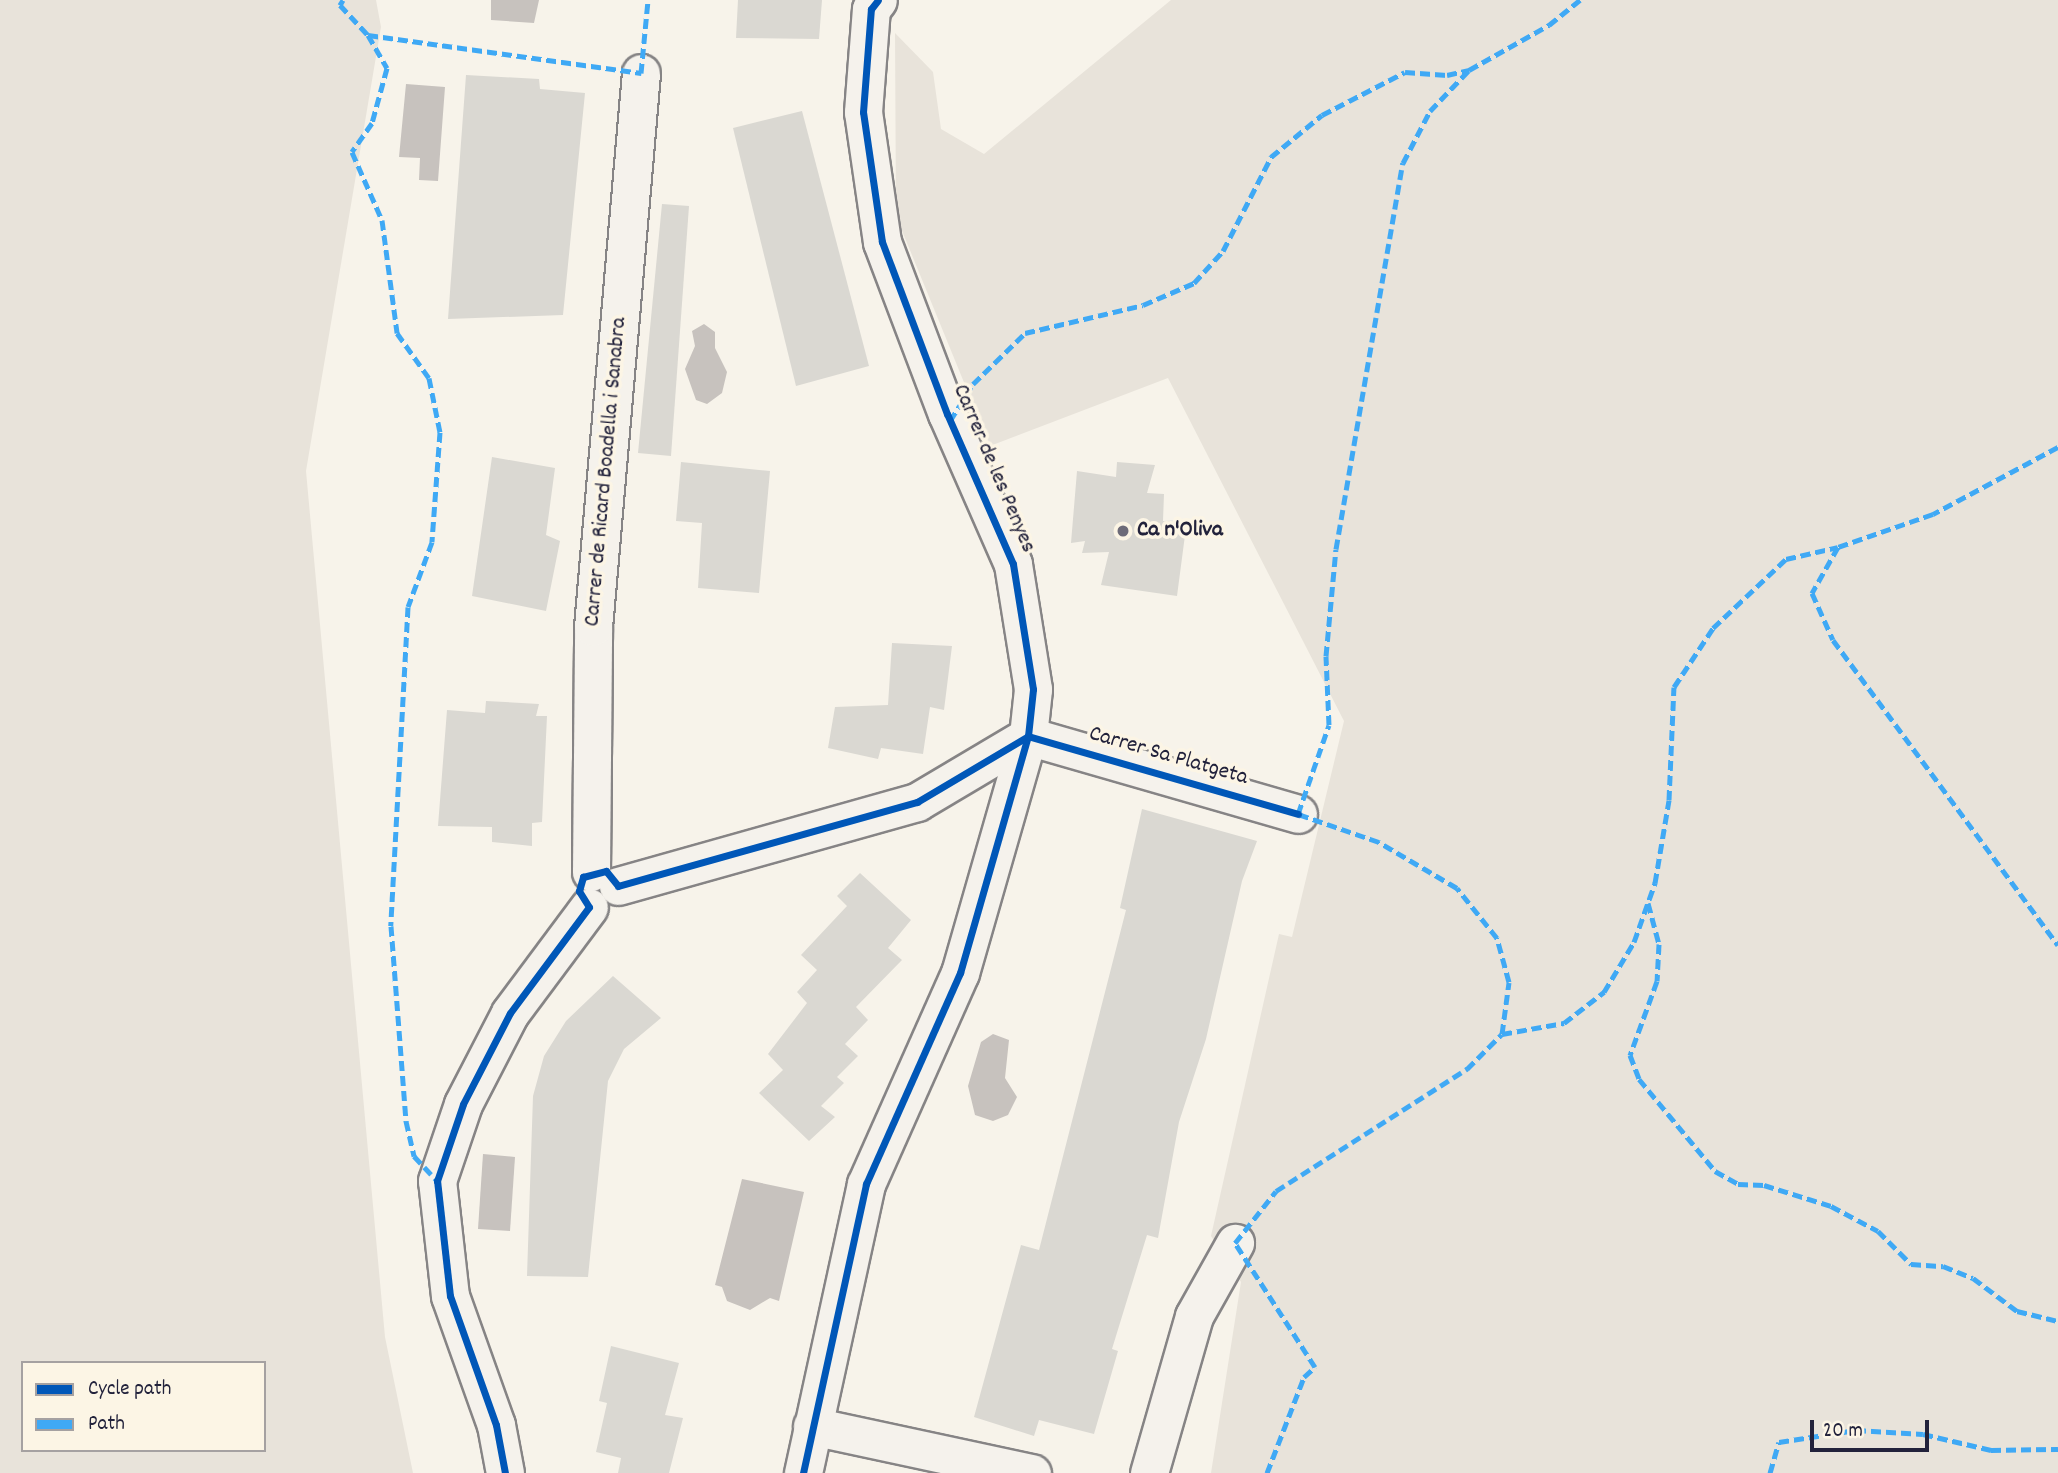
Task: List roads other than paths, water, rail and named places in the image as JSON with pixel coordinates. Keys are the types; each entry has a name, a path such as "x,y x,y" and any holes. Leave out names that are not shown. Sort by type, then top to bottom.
{"street":[{"name":"Carrer de les Penyes","path":"803,1473 866,1184 960,973 1028,736 1033,690 1013,564 947,414 882,242 863,112 872,9 878,0"},
{"name":"Carrer de Ricard Boadella i Sanabra","path":"599,888 593,627 641,73"},
{"name":"Carrer Sa Platgeta","path":"1028,736 1298,814"},
{"path":"505,1473 496,1425 450,1296 437,1181 463,1104 510,1013 599,888 917,802 1028,736"},
{"path":"1149,1473 1195,1316 1235,1243"},
{"path":"812,1426 1032,1473"}],"place":[{"name":"Ca n'Oliva","path":"1123,531"}]}
